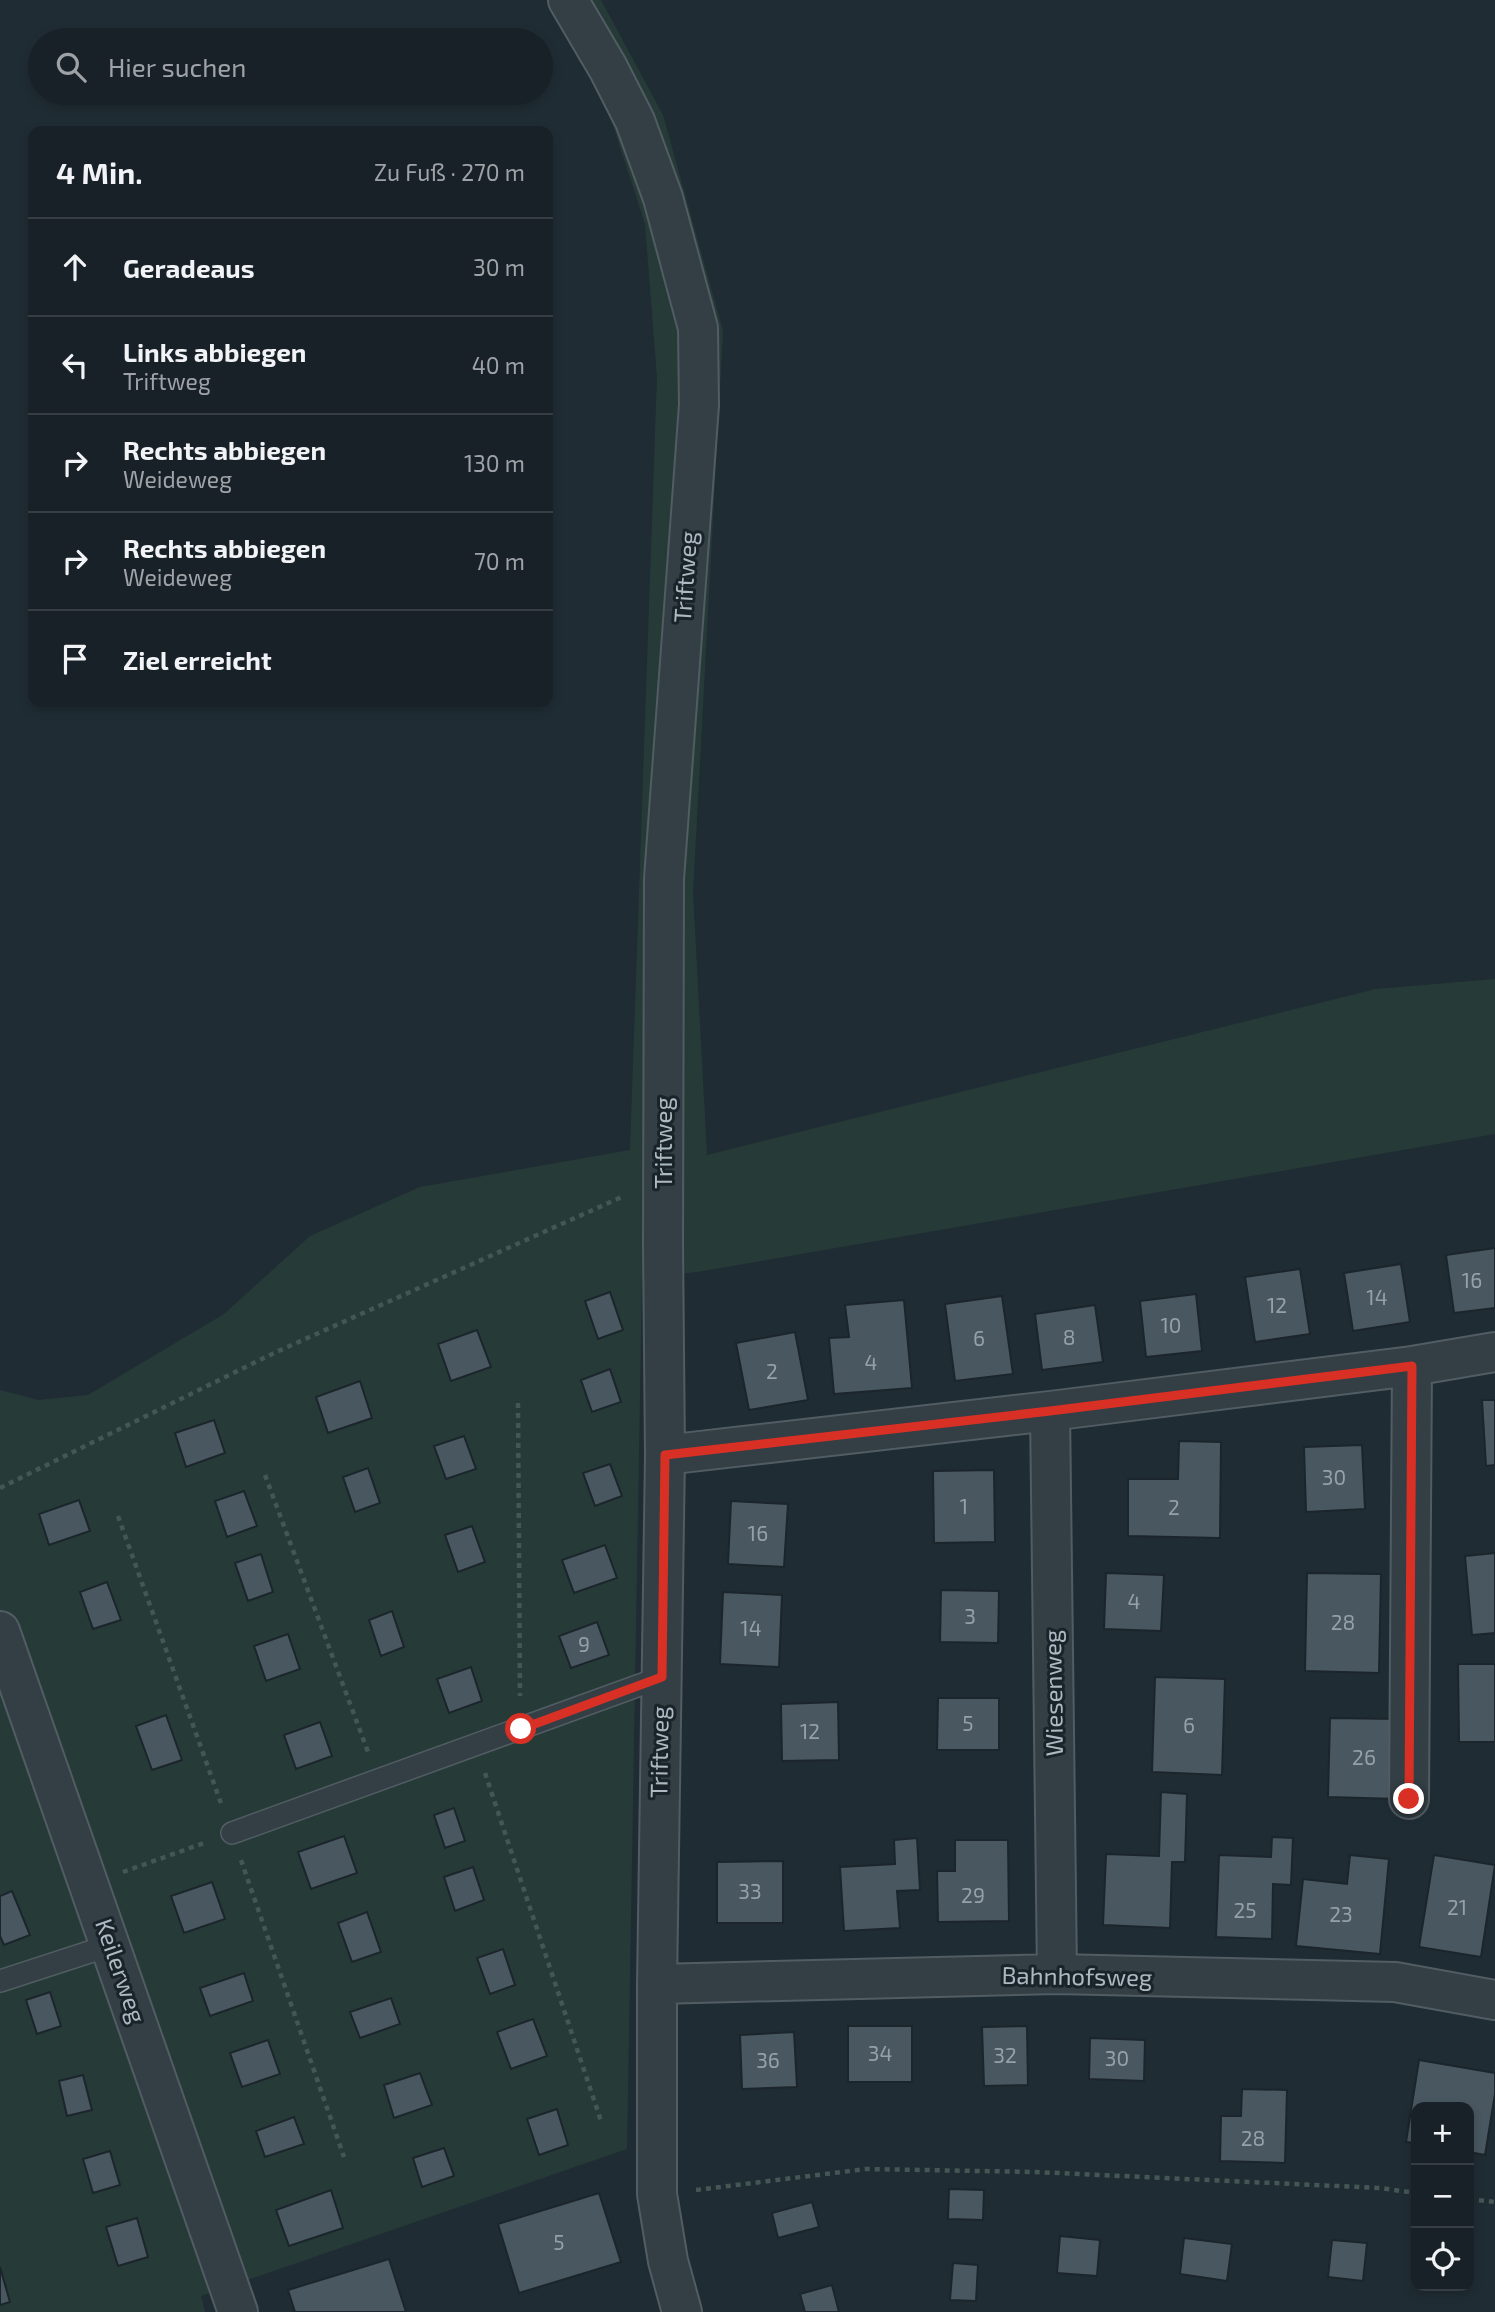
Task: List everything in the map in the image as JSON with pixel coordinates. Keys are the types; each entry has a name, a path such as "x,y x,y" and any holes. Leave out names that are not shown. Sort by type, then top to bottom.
{"street":[{"name":"Triftweg","path":"568,0 635,121 663,198 698,328 699,405 664,879 665,1455 657,1984 657,2194 668,2261 682,2312"},
{"path":"665,1455 1050,1411 1412,1366 1495,1352"},
{"path":"1409,1799 1412,1366"},
{"name":"Wiesenweg","path":"1050,1411 1058,1974"},
{"name":"Keilerweg","path":"1,1638 238,2312"},
{"name":"Bahnhofsweg","path":"657,1984 1058,1974 1395,1982 1495,2000"}],"lane":[{"path":"232,1833 662,1677"},
{"path":"0,1981 111,1945"}],"path":[{"path":"0,1488 275,1353 664,1178"},
{"path":"519,1403 521,1729"},
{"path":"265,1475 379,1780"},
{"path":"476,1745 602,2124"},
{"path":"89,1884 232,1833"},
{"path":"657,2194 866,2169 1036,2172 1380,2188 1411,2192"},
{"path":"1474,2200 1495,2202"}],"green space":[{"path":"550,0 601,0 663,115 723,331 693,893 707,1155 1376,989 1495,979 1495,1134 697,1272 642,1278 627,2149 201,2296 205,2312 0,2312 0,1390 38,1400 88,1395 224,1314 310,1236 420,1187 630,1150 657,377 645,224 610,116"}],"building":[{"path":"1495,1248 1495,1308 1454,1313 1446,1255"},
{"path":"1401,1264 1410,1322 1353,1331 1344,1273"},
{"path":"1300,1269 1310,1334 1255,1342 1245,1277"},
{"path":"610,1292 623,1330 598,1339 585,1301"},
{"path":"1196,1294 1202,1351 1146,1357 1140,1301"},
{"path":"1002,1296 1013,1374 955,1381 945,1304"},
{"path":"904,1300 912,1388 834,1394 829,1338 849,1337 845,1305"},
{"path":"1095,1305 1103,1362 1042,1370 1035,1314"},
{"path":"477,1330 491,1367 451,1381 438,1344"},
{"path":"795,1332 808,1400 749,1410 736,1343"},
{"path":"610,1369 621,1402 592,1412 581,1380"},
{"path":"360,1381 372,1418 328,1433 316,1397"},
{"path":"1482,1400 1495,1400 1495,1465 1486,1466"},
{"path":"214,1420 225,1453 186,1467 175,1433"},
{"path":"464,1436 476,1469 446,1479 434,1446"},
{"path":"1179,1441 1221,1442 1220,1538 1128,1536 1128,1479 1178,1479"},
{"path":"1362,1445 1365,1509 1306,1512 1304,1447"},
{"path":"610,1464 622,1496 595,1506 583,1473"},
{"path":"368,1468 380,1503 355,1512 343,1477"},
{"path":"994,1470 995,1542 934,1543 933,1471"},
{"path":"244,1491 257,1526 227,1537 215,1501"},
{"path":"79,1500 90,1531 49,1545 39,1514"},
{"path":"731,1501 788,1504 784,1567 728,1564"},
{"path":"472,1526 485,1562 458,1572 445,1535"},
{"path":"605,1545 617,1578 574,1593 562,1560"},
{"path":"1495,1553 1495,1633 1472,1635 1465,1556"},
{"path":"261,1554 273,1592 248,1601 235,1563"},
{"path":"1106,1573 1164,1575 1161,1631 1104,1629"},
{"path":"1307,1573 1381,1574 1379,1673 1305,1671"},
{"path":"107,1582 121,1620 93,1629 80,1592"},
{"path":"941,1590 999,1591 998,1643 940,1642"},
{"path":"723,1592 782,1595 779,1667 720,1664"},
{"path":"392,1611 404,1647 381,1656 369,1620"},
{"path":"597,1622 609,1655 571,1668 559,1636"},
{"path":"288,1634 300,1669 266,1681 254,1646"},
{"path":"1458,1664 1495,1664 1495,1742 1459,1742"},
{"path":"471,1667 482,1701 449,1713 437,1679"},
{"path":"1155,1677 1225,1679 1222,1775 1152,1772"},
{"path":"938,1698 999,1698 999,1750 937,1750"},
{"path":"838,1702 839,1760 782,1761 781,1704"},
{"path":"166,1715 182,1760 152,1770 136,1726"},
{"path":"1330,1718 1399,1719 1398,1799 1328,1797"},
{"path":"320,1722 332,1756 296,1769 284,1735"},
{"path":"1161,1792 1187,1794 1185,1862 1172,1862 1170,1928 1103,1925 1106,1854 1159,1856"},
{"path":"454,1808 465,1841 445,1848 434,1815"},
{"path":"344,1836 357,1873 311,1889 298,1852"},
{"path":"1272,1837 1293,1838 1291,1885 1273,1884 1272,1939 1216,1937 1219,1855 1271,1857"},
{"path":"917,1838 920,1890 897,1891 900,1928 844,1931 840,1867 895,1864 894,1840"},
{"path":"955,1840 1008,1840 1009,1921 938,1922 937,1871 955,1871"},
{"path":"1350,1855 1389,1859 1380,1954 1296,1946 1303,1879 1347,1884"},
{"path":"1434,1855 1495,1865 1481,1957 1419,1947"},
{"path":"783,1861 783,1923 717,1923 717,1862"},
{"path":"473,1867 484,1900 455,1911 444,1877"},
{"path":"212,1882 225,1919 184,1933 171,1896"},
{"path":"12,1891 30,1935 4,1945 0,1936 0,1896"},
{"path":"367,1912 381,1952 352,1962 338,1923"},
{"path":"503,1949 515,1985 490,1994 477,1958"},
{"path":"244,1973 253,2001 210,2016 200,1988"},
{"path":"50,1992 61,2026 37,2034 26,2000"},
{"path":"391,1998 400,2024 360,2038 350,2012"},
{"path":"533,2019 547,2056 511,2069 497,2032"},
{"path":"848,2026 912,2026 912,2082 848,2082"},
{"path":"1027,2026 1028,2085 984,2086 982,2027"},
{"path":"794,2032 797,2087 742,2089 740,2035"},
{"path":"1090,2038 1145,2040 1144,2081 1089,2079"},
{"path":"268,2040 280,2074 242,2087 230,2053"},
{"path":"1419,2060 1495,2073 1495,2094 1485,2155 1474,2153 1474,2102 1412,2102"},
{"path":"420,2073 432,2105 394,2118 384,2085"},
{"path":"83,2075 92,2110 67,2116 59,2081"},
{"path":"1242,2089 1287,2090 1285,2163 1220,2161 1221,2116 1241,2116"},
{"path":"557,2109 568,2145 539,2155 527,2119"},
{"path":"1411,2110 1411,2142 1406,2142"},
{"path":"294,2117 304,2144 265,2157 256,2131"},
{"path":"444,2148 454,2176 422,2187 413,2158"},
{"path":"110,2151 120,2185 93,2193 83,2159"},
{"path":"949,2189 984,2190 983,2220 948,2219"},
{"path":"331,2190 343,2228 289,2246 276,2210"},
{"path":"599,2193 621,2262 519,2293 498,2224"},
{"path":"812,2202 819,2227 778,2238 772,2213"},
{"path":"137,2218 148,2257 118,2266 106,2227"},
{"path":"1060,2236 1100,2240 1097,2276 1057,2273"},
{"path":"1184,2238 1232,2244 1227,2281 1180,2274"},
{"path":"1332,2240 1367,2243 1363,2281 1328,2277"},
{"path":"389,2259 406,2312 295,2312 288,2290"},
{"path":"953,2263 978,2265 976,2301 950,2300"},
{"path":"0,2267 10,2302 0,2305"},
{"path":"832,2285 839,2312 805,2312 800,2294"}],"route":[{"path":"521,1729 662,1677 665,1455 1412,1366 1409,1799"}]}
